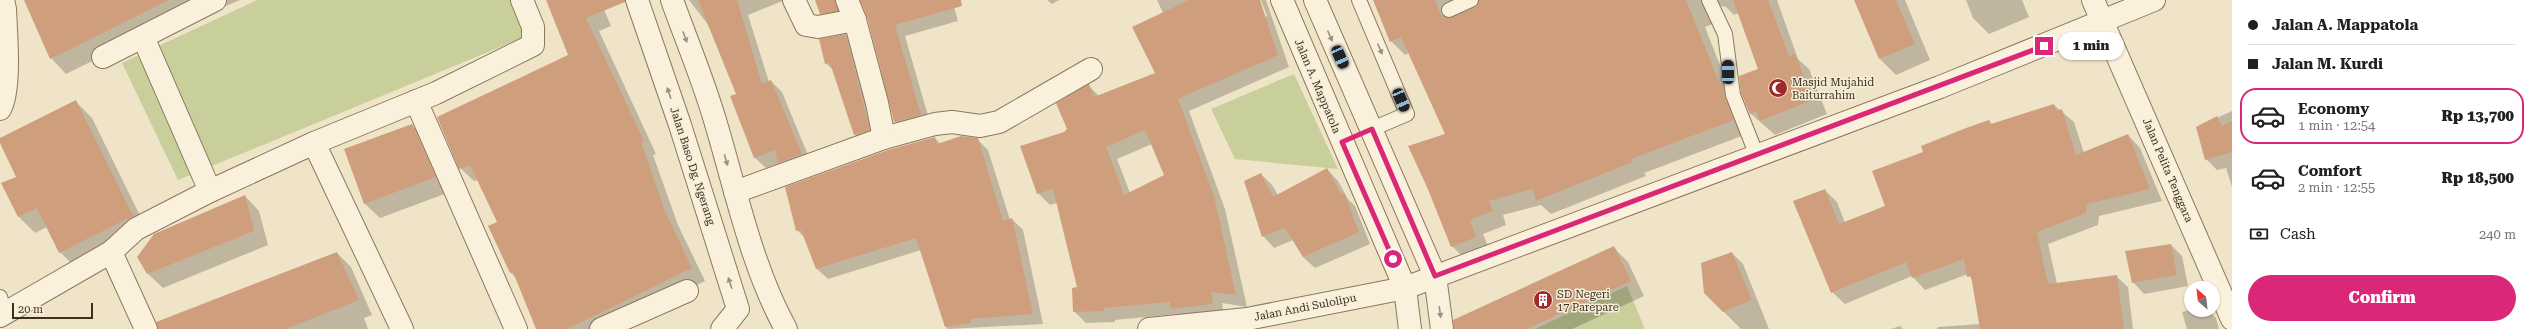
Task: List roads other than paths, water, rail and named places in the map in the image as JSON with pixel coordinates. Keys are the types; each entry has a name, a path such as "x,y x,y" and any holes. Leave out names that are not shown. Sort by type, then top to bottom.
{"street":[{"path":"0,108 5,100 6,78 6,9 3,0"},
{"path":"103,57 215,0"},
{"path":"0,304 111,252 136,229 210,191 314,143 416,101 533,45 533,27 522,0"},
{"name":"Jalan Baso Dg. Ngerang","path":"637,0 680,125 738,309"},
{"path":"672,0 714,116 735,192 774,307 786,329"},
{"path":"794,0 806,25 818,27 855,20"},
{"path":"847,0 855,20 877,102 884,138"},
{"name":"Jalan A. Mappatola","path":"1282,0 1405,288 1410,329"},
{"path":"1314,0 1372,129 1435,276 1442,329"},
{"name":"Jalan Pelita Tenggara","path":"2093,0 2232,319"},
{"name":"Jalan Andi Sulolipu","path":"1149,329 1247,318 1405,288 1757,156 2103,22 2154,0"},
{"path":"143,37 210,191"},
{"path":"735,192 884,138 935,124 952,122 980,126 999,122 1091,69"},
{"path":"416,101 516,329"},
{"path":"680,125 714,116"},
{"path":"1342,142 1372,129"},
{"path":"314,143 402,329"},
{"path":"111,252 146,329"},
{"path":"601,329 688,291"},
{"path":"722,329 738,309 755,304 774,307"}],"lane":[{"path":"1359,0 1407,114 1372,129"},
{"path":"1448,10 1471,0"},
{"path":"1709,0 1725,34 1733,95 1757,156"}],"place":[{"name":"Masjid Mujahid Baiturrahim","path":"1778,88"},
{"name":"SD Negeri 17 Parepare","path":"1543,300"}]}
